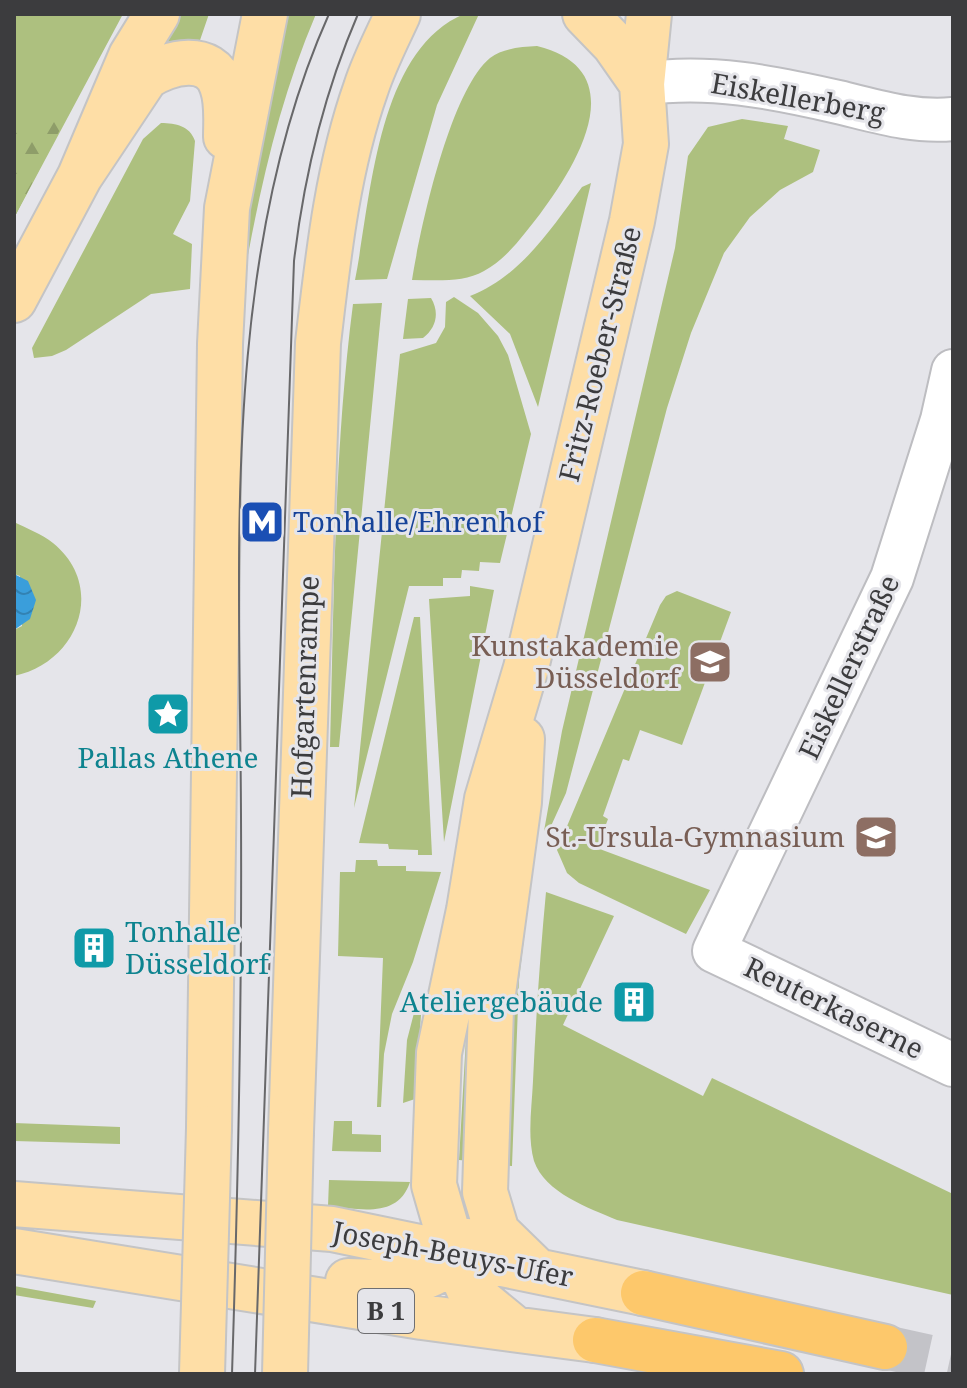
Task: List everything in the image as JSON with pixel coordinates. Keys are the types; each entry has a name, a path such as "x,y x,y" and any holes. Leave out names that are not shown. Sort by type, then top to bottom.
{"highway":[{"name":"Joseph-Beuys-Ufer","path":"643,1293 885,1347"},
{"name":"B 1","path":"595,1340 781,1374"}],"main road":[{"path":"14,300 80,176 131,56 157,14"},
{"path":"227,208 265,14"},
{"name":"Hofgartenrampe","path":"285,1374 312,437 328,255 343,178 365,88 398,14"},
{"path":"343,178 408,46 432,14"},
{"path":"585,14 614,44 642,84"},
{"name":"Fritz-Roeber-Straße","path":"515,1329 470,1292 434,1185 443,1022 469,910 487,799 526,668 632,221 646,144 642,84 649,14"},
{"path":"80,176 146,77 161,66 199,64 221,82 225,99 227,208 218,391 213,638 214,885 202,1374"},
{"name":"Fritz-Roeber-Straße","path":"485,1192 491,1008 519,802 526,668"},
{"path":"370,1236 400,1216 434,1185"},
{"path":"178,1278 392,1284 432,1275 456,1255 481,1214 485,1192"},
{"path":"485,1192 497,1232 534,1268"},
{"name":"Joseph-Beuys-Ufer","path":"14,1204 332,1229 534,1268 643,1293"},
{"name":"B 1","path":"14,1251 595,1340"}],"street":[{"name":"Eiskellerberg","path":"642,84 684,80 735,83 918,120 953,119"},
{"name":"Eiskellerstraße","path":"714,951 892,578 942,420 953,371"},
{"name":"Reuterkaserne","path":"714,951 953,1065"}],"green space":[{"path":"14,14 123,14 14,218"},
{"path":"169,14 209,14 199,43 163,46"},
{"path":"276,14 316,14 272,143 244,277 247,184"},
{"path":"464,14 479,14 437,105 387,279 355,280 373,171 395,94 412,60 435,33"},
{"path":"537,46 567,58 584,75 591,97 589,121 569,170 555,194 521,238 493,266 476,275 458,279 412,280 439,162 462,99 475,75 490,58 506,50"},
{"path":"67,116 14,218 14,133"},
{"path":"742,119 788,126 784,139 820,150 813,172 780,190 750,217 724,253 691,333 667,408 566,793 551,826 544,831 562,731 675,248 688,156 708,127"},
{"path":"161,123 182,126 195,141 190,201 173,234 192,244 190,289 151,294 66,350 52,356 34,358 32,348 143,139"},
{"path":"591,183 538,407 510,334 470,296 505,277 519,264 546,235 582,187"},
{"path":"454,297 478,313 498,336 508,355 531,434 500,563 480,562 479,571 462,570 461,578 443,578 443,586 409,586 354,808 400,354 436,343 445,327 446,302"},
{"path":"431,298 436,315 431,330 423,338 403,339 408,299"},
{"path":"382,303 339,747 330,747 338,470 353,304"},
{"path":"14,522 49,540 69,561 79,581 81,601 78,621 69,640 55,656 36,668 14,676 14,630 22,626 20,576 14,574"},
{"path":"470,586 494,590 444,842 429,599 470,596"},
{"path":"677,591 731,612 682,745 640,730 629,761 623,759 603,816 608,819 597,848 710,890 686,934 579,883 567,873 557,850 660,605 666,596"},
{"path":"414,617 420,617 432,855 418,855 418,850 389,849 388,844 359,843"},
{"path":"356,860 377,860 378,866 406,866 406,871 441,872 413,962 392,1014 384,1054 381,1107 377,1107 383,958 338,956 340,872 355,872"},
{"path":"517,889 529,898 519,979 512,1166 499,1165"},
{"path":"546,892 614,916 563,1025 703,1096 712,1078 953,1194 953,1295 617,1220 569,1198 548,1182 534,1161 530,1131"},
{"path":"414,1013 421,1015 415,1099 403,1103 407,1040"},
{"path":"469,1021 470,1161 459,1160"},
{"path":"334,1121 352,1121 352,1134 381,1135 381,1152 332,1151"},
{"path":"14,1123 120,1127 120,1144 14,1141"},
{"path":"329,1180 410,1182 396,1202 387,1207 364,1209 328,1206"},
{"path":"14,1286 96,1301 93,1308 14,1295"}],"water":[{"path":"14,574 28,581 36,600 30,619 14,630"}],"tunnel":[{"path":"885,1347 953,1362"}],"tram line":[{"path":"232,1374 240,1025 239,615 244,408 253,306 269,205 294,108 329,14"},
{"path":"255,1374 294,261 303,198 325,104 358,14"}],"place":[{"name":"Tonhalle/Ehrenhof","path":"262,522"},
{"name":"Kunstakademie Düsseldorf","path":"710,662"},
{"name":"Pallas Athene","path":"168,714"},
{"name":"St.-Ursula-Gymnasium","path":"876,837"},
{"name":"Tonhalle Düsseldorf","path":"94,948"},
{"name":"Ateliergebäude","path":"634,1002"}]}
